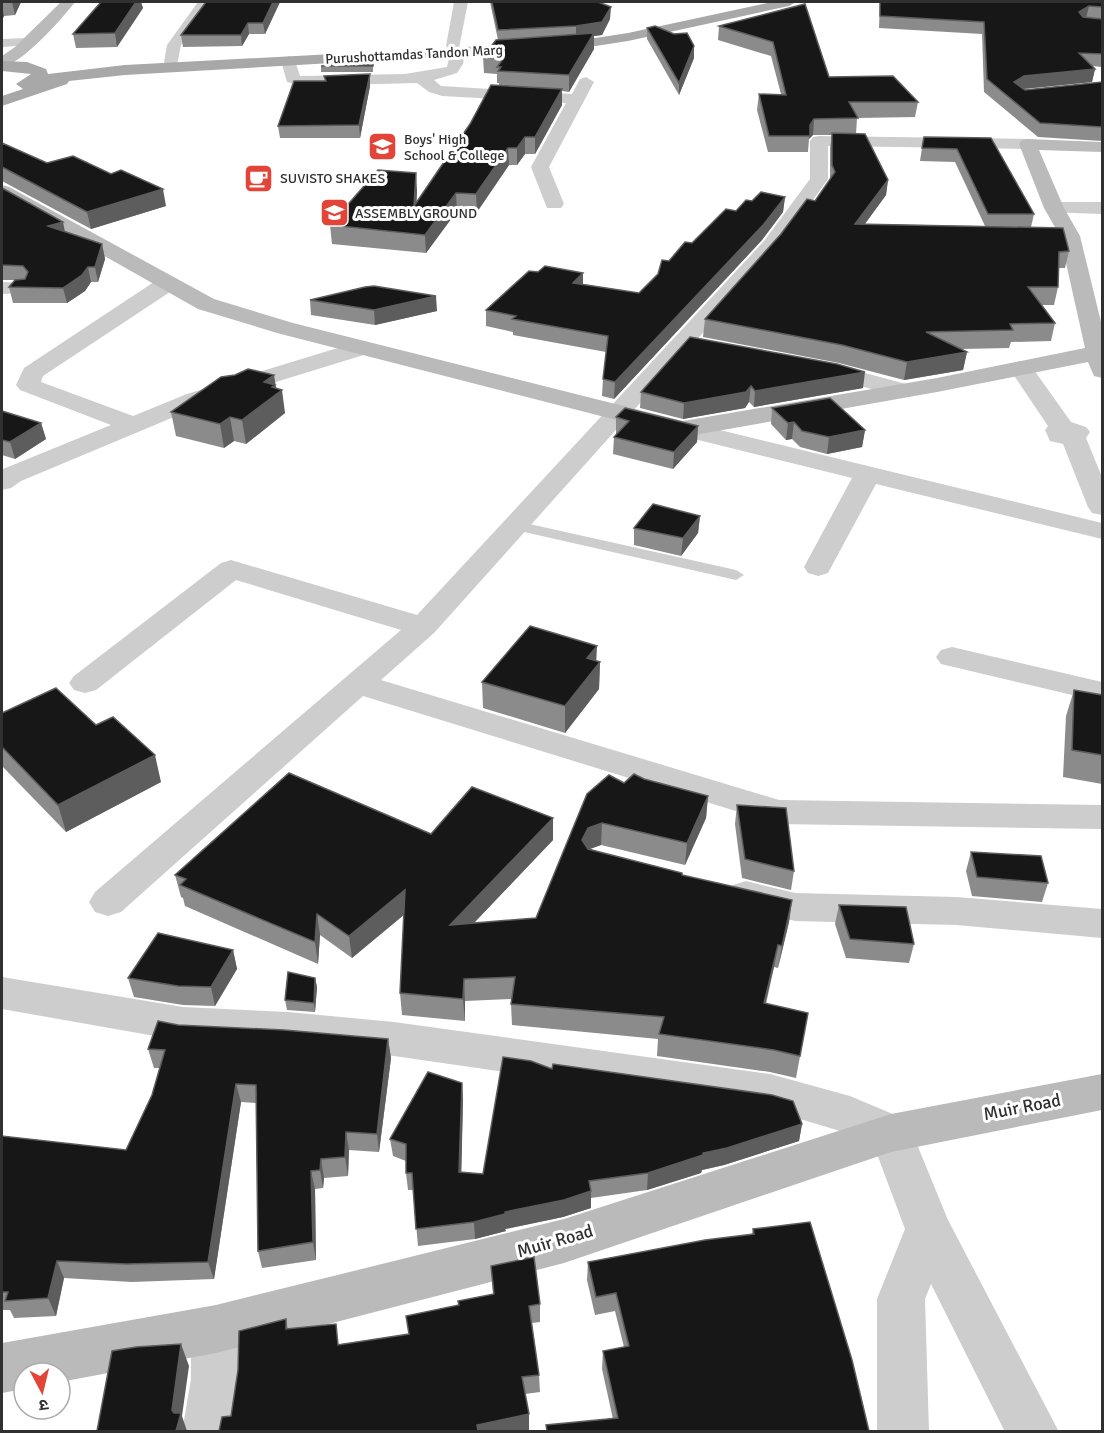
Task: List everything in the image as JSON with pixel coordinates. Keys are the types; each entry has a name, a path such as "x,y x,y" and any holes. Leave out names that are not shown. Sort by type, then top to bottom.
{"main road":[{"name":"Purushottamdas Tandon Marg","path":"33,72 125,70 289,61 584,37 760,2"},
{"name":"Purushottamdas Tandon Marg","path":"33,72 172,62 602,41 789,2"},
{"path":"2,65 33,72"},
{"path":"2,101 46,85 125,70"},
{"path":"6,90 33,72"}],"street":[{"path":"2,65 68,2"},
{"path":"33,72 46,42 85,2"},
{"path":"172,62 174,45 205,2"},
{"path":"289,61 293,79 304,81 420,77 452,70 456,65 455,49 461,2"},
{"path":"2,43 27,42"},
{"path":"420,77 435,89 442,91 577,99"},
{"path":"554,204 540,167 587,80"},
{"path":"108,902 423,627 618,413 694,344 819,179 819,141 1102,147"},
{"path":"683,429 937,385 1021,368 1101,358 1070,236 1054,208 1028,144"},
{"path":"2,191 206,304 362,348 618,413 1102,531"},
{"path":"1054,208 1102,208"},
{"path":"1046,236 1070,236"},
{"path":"133,425 28,385 32,373 168,283"},
{"path":"2,482 12,475 196,399 362,348"},
{"path":"795,363 839,372 901,390"},
{"path":"1021,368 1071,432 1102,507"},
{"path":"1071,432 1102,434"},
{"path":"818,567 868,474"},
{"path":"85,683 231,569 423,627"},
{"path":"952,657 1102,693"},
{"path":"358,684 778,812 1102,817"},
{"path":"715,888 795,907 957,911 1102,924"},
{"path":"2,993 183,1024 288,1029 394,1039 770,1092 850,1115 891,1133 928,1229 1033,1431"},
{"name":"Muir Road","path":"2,1368 216,1329 564,1241 891,1133 1102,1092"},
{"path":"903,1431 901,1299 928,1229"},
{"path":"208,1431 216,1379 216,1329"}],"lane":[{"path":"516,526 736,575"}],"building":[{"path":"101,2 136,2 115,33 73,34"},
{"path":"206,2 273,2 263,23 248,23 241,35 181,35"},
{"path":"492,2 598,2 611,7 602,22 576,26 498,30"},
{"path":"880,2 1102,2 1102,7 1089,6 1079,12 1083,17 1102,19 1102,54 1079,53 1095,69 1024,76 1014,82 1025,90 1102,82 1102,127 1040,123 987,79 984,22 880,16"},
{"path":"805,4 829,77 893,76 918,102 849,102 858,118 814,119 810,125 810,136 769,136 759,94 786,95 773,42 719,26"},
{"path":"655,26 674,34 687,33 694,46 679,83 647,28"},
{"path":"594,33 569,75 498,71 501,67 497,67 504,58 483,57 496,40"},
{"path":"373,64 373,66 321,66 340,65"},
{"path":"370,74 359,125 278,126 294,81 326,81 324,76"},
{"path":"491,85 562,89 535,137 525,137 517,148 508,148 476,194 456,193 425,235 330,225 378,170 416,173 414,206 470,124"},
{"path":"832,133 865,134 888,180 855,224 1063,228 1069,251 1059,252 1058,287 1028,287 1055,323 1010,324 1013,330 926,332 967,352 907,362 842,345 705,319 781,234 807,199 815,201 835,172 832,165"},
{"path":"924,137 991,138 1034,214 988,214 957,149 922,148"},
{"path":"2,143 47,163 73,156 111,174 121,170 163,189 87,212 2,167"},
{"path":"2,188 63,222 48,226 102,244 95,267 88,267 82,275 63,288 9,287 15,280 25,279 28,272 23,266 2,265"},
{"path":"761,192 785,197 764,224 615,382 603,379 608,336 512,319 516,316 486,310 529,271 538,272 545,266 583,273 573,283 639,293 658,274 662,260 669,261 685,242 692,243 726,209 736,211 746,200 752,201"},
{"path":"374,286 436,296 374,310 310,300 365,287"},
{"path":"690,337 837,364 865,372 755,391 751,386 746,392 684,403 641,392"},
{"path":"248,369 274,375 264,382 282,390 242,420 230,417 220,424 171,412 221,377 235,375"},
{"path":"830,398 865,430 829,437 802,431 794,422 788,423 772,408"},
{"path":"625,408 698,426 674,452 614,437 629,421 616,417"},
{"path":"2,411 41,423 10,442 2,440"},
{"path":"653,504 700,516 683,538 634,528"},
{"path":"530,626 597,646 587,658 600,662 565,706 482,682"},
{"path":"56,688 96,725 113,717 155,755 58,805 2,747 2,713"},
{"path":"1074,690 1102,695 1102,755 1072,750"},
{"path":"289,773 431,834 472,787 553,818 450,925 536,918 587,794 609,775 624,783 634,774 644,779 708,796 687,843 602,823 588,828 582,840 588,849 682,873 682,875 792,900 782,946 778,945 764,1003 808,1013 800,1056 774,1050 659,1034 664,1017 511,1004 515,977 464,979 463,999 400,993 405,890 349,936 317,914 315,942 180,885 186,879 175,875"},
{"path":"737,805 786,808 794,871 745,859"},
{"path":"971,852 1041,856 1048,883 977,877"},
{"path":"839,905 906,907 914,944 850,939"},
{"path":"158,933 233,950 211,987 178,986 128,978"},
{"path":"288,972 315,978 314,1003 285,1000"},
{"path":"158,1021 178,1025 284,1030 388,1039 377,1134 346,1132 345,1157 321,1159 320,1170 311,1171 313,1242 258,1251 256,1085 236,1084 208,1262 126,1264 57,1261 48,1298 5,1301 8,1292 2,1292 2,1136 126,1150 152,1095 165,1050 148,1049"},
{"path":"503,1057 531,1061 552,1069 553,1064 772,1095 793,1101 802,1124 727,1148 703,1153 703,1155 648,1173 589,1181 591,1191 564,1200 505,1212 505,1214 474,1222 416,1229 412,1173 406,1173 406,1144 390,1139 428,1072 462,1083 459,1172 483,1174"},
{"path":"810,1222 852,1360 869,1431 547,1431 546,1425 618,1418 603,1351 629,1346 616,1293 596,1297 588,1262 705,1240 754,1234 753,1229"},
{"path":"534,1257 540,1304 529,1306 539,1375 522,1377 529,1414 477,1425 478,1431 219,1431 222,1417 231,1416 238,1370 239,1331 286,1319 286,1329 336,1324 338,1345 409,1334 406,1316 459,1305 458,1301 494,1294 491,1266"},
{"path":"181,1344 172,1410 174,1413 181,1413 176,1431 97,1431 112,1351"}],"place":[{"name":"Boys' High School & College","path":"383,147"},
{"name":"SUVISTO SHAKES","path":"259,178"},
{"name":"ASSEMBLY GROUND","path":"334,213"}]}
